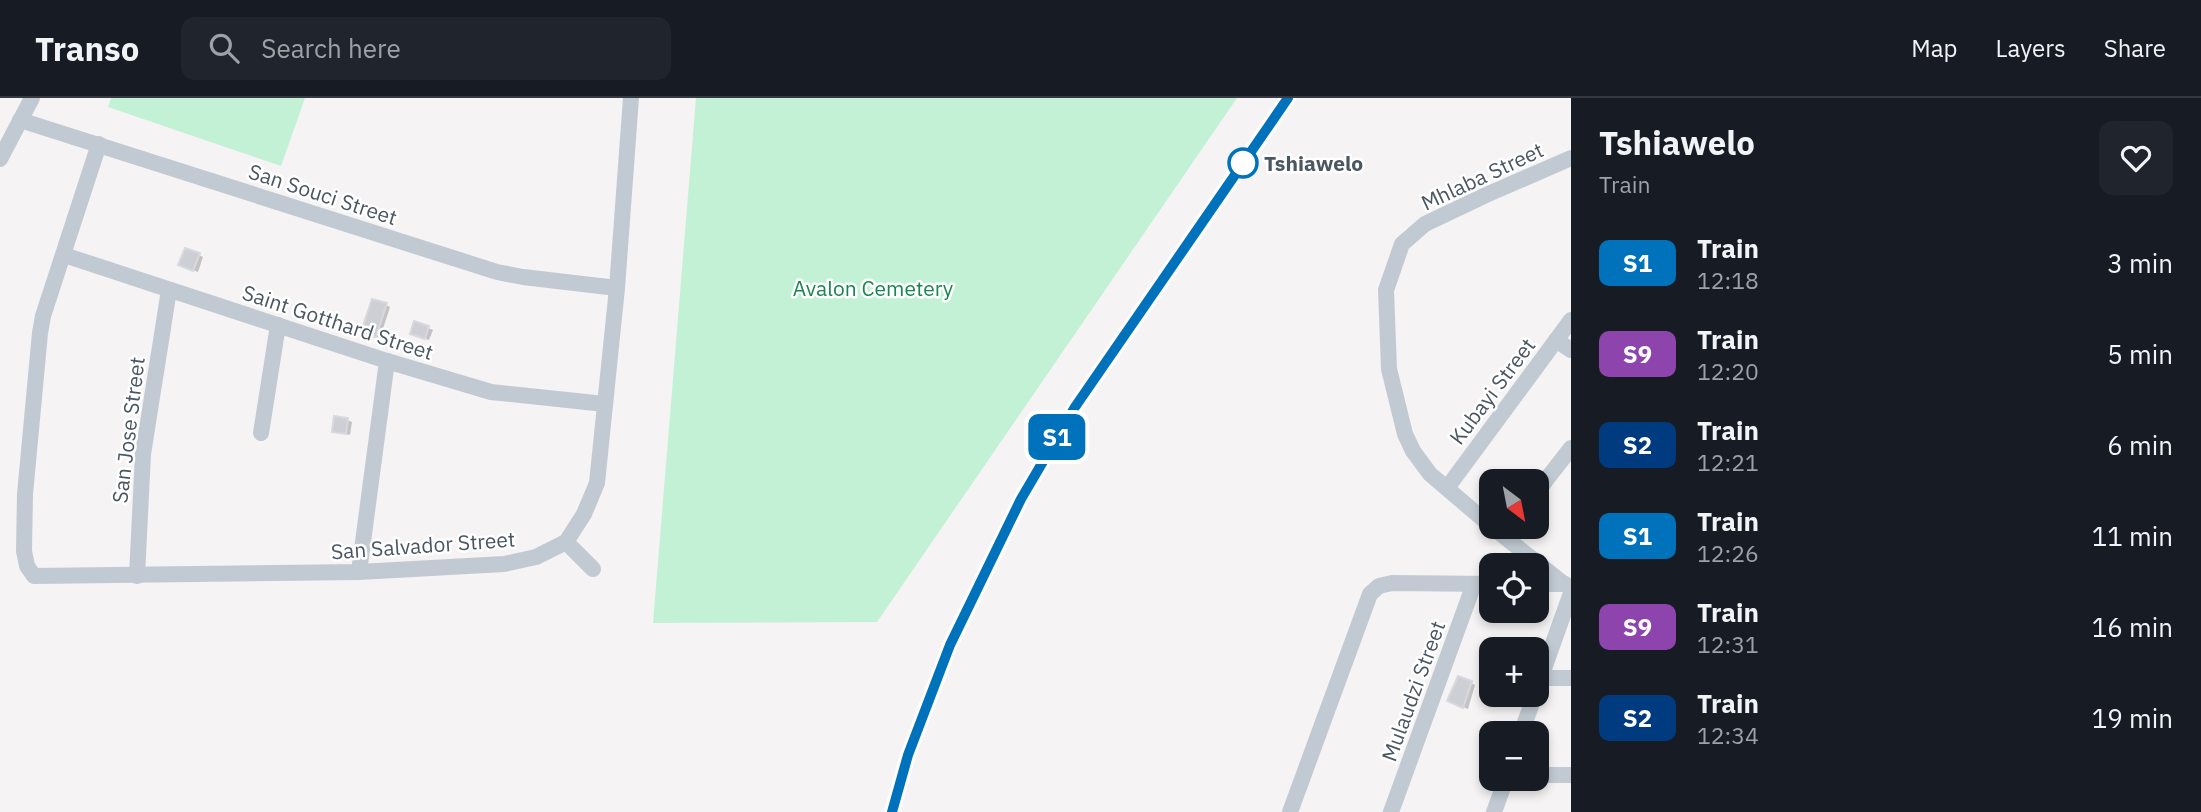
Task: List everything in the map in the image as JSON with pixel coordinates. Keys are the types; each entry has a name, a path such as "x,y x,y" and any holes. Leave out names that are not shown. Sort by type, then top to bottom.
{"street":[{"path":"0,159 32,98"},
{"path":"593,569 566,542 584,514 597,483 617,288 631,98"},
{"name":"San Souci Street","path":"20,120 497,271 523,277 617,288"},
{"path":"64,255 99,145"},
{"name":"Mhlaba Street","path":"1479,513 1447,488 1420,462 1405,434 1389,369 1386,290 1402,244 1425,224 1571,159"},
{"name":"Saint Gotthard Street","path":"64,255 387,361 491,392 605,404"},
{"name":"San Salvador Street","path":"64,255 43,316 27,457 24,551 27,565 37,578 359,572 514,563 536,557 566,542"},
{"name":"San Jose Street","path":"137,576 143,453 169,290"},
{"name":"Kubayi Street","path":"1447,488 1571,320"},
{"path":"261,433 278,325"},
{"path":"1556,340 1571,350"},
{"path":"359,572 387,361"},
{"path":"1549,476 1571,448"},
{"name":"Mhlaba Street","path":"1512,539 1569,587"},
{"path":"1290,812 1367,599 1379,586 1392,583 1479,584"},
{"path":"1549,585 1569,587 1549,652"},
{"name":"Mulaudzi Street","path":"1391,812 1479,594"},
{"path":"1549,685 1571,678"},
{"path":"1549,775 1571,775"},
{"path":"1494,812 1502,791"}],"green space":[{"path":"111,98 305,98 281,166 108,107"},
{"name":"Avalon Cemetery","path":"696,98 1237,98 877,622 653,623"}],"building":[{"path":"185,248 200,253 193,271 178,265"},
{"path":"372,299 387,303 376,337 371,338 360,335"},
{"path":"414,321 429,326 425,339 410,334"},
{"path":"334,416 348,418 346,434 332,432"},
{"path":"1458,676 1472,681 1463,708 1447,701"}],"railway":[{"path":"892,812 908,755 950,645 1021,499 1075,407 1288,98"}],"train":[{"name":"S1","path":"892,812 908,755 950,645 982,575 1041,462 1075,407 1288,98"}],"place":[{"name":"Tshiawelo","path":"1243,163"}]}
